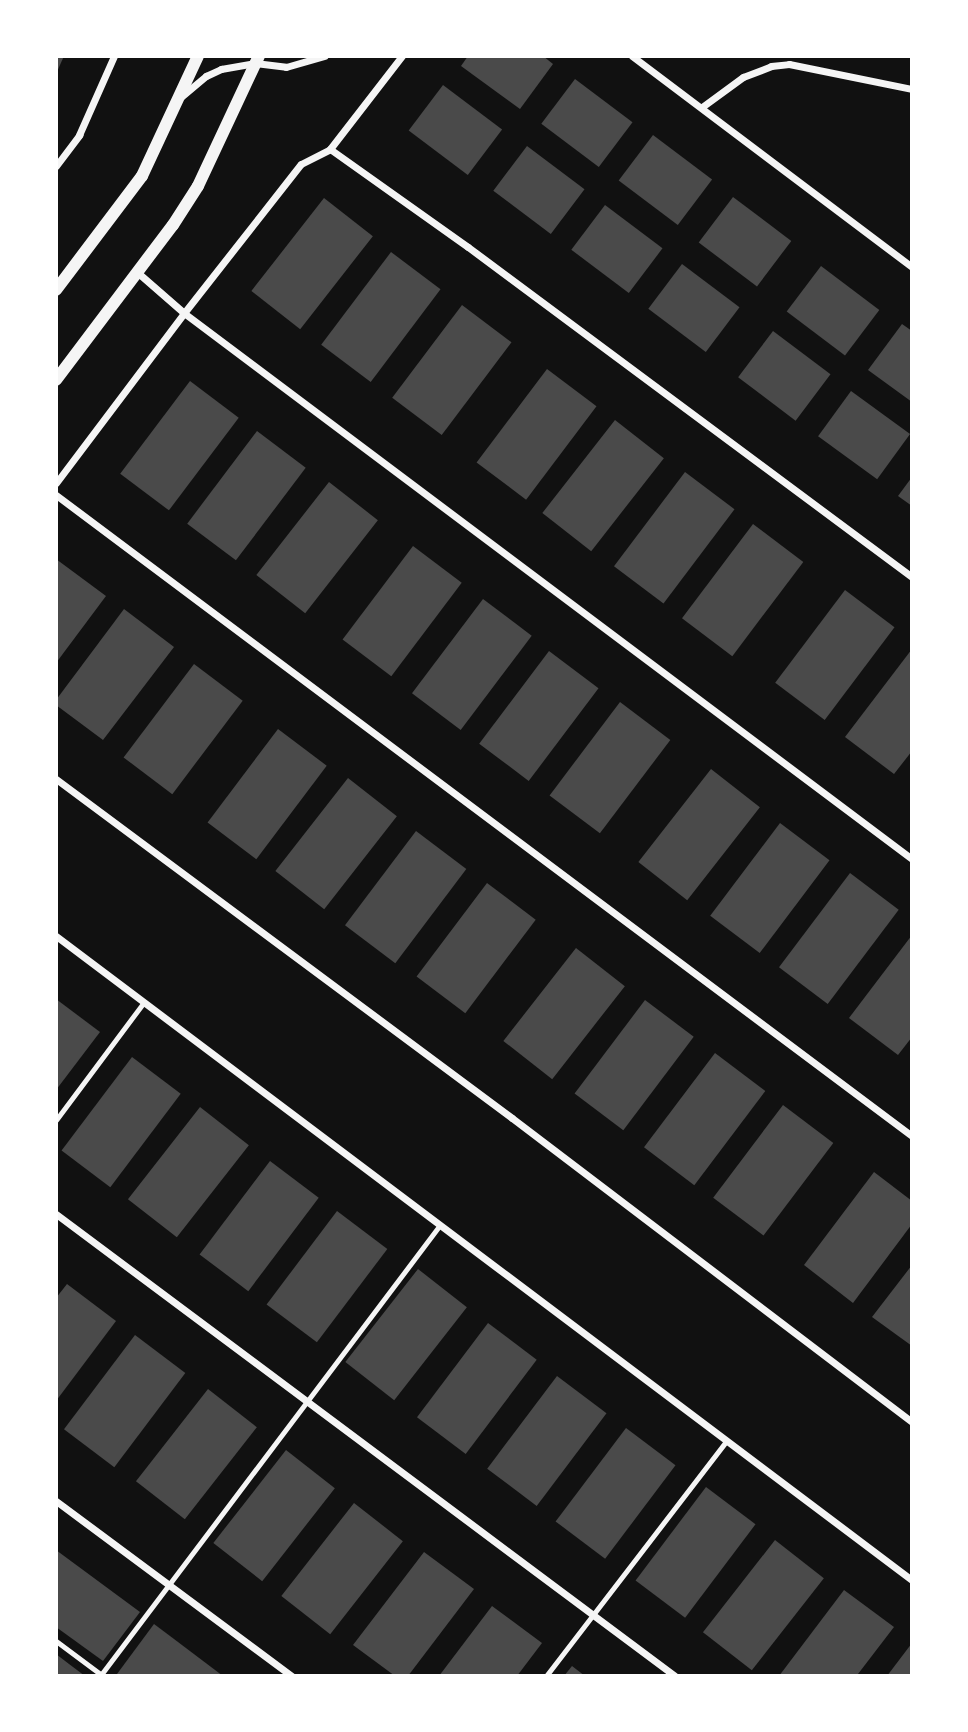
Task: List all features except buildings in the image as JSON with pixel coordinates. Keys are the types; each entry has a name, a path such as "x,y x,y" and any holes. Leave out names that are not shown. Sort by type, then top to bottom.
{"street":[{"path":"56,166 79,135 114,56"},
{"path":"189,56 189,75"},
{"path":"56,290 142,176 198,56"},
{"path":"176,101 206,76 220,69 257,59 286,67 324,56"},
{"path":"56,483 301,164 330,149 402,56"},
{"path":"632,56 912,267"},
{"path":"56,380 198,186 257,59"},
{"path":"702,107 743,76 771,66 789,64 912,89"},
{"path":"330,149 468,247 912,577"},
{"path":"137,272 184,313 912,859"},
{"path":"56,495 912,1136"},
{"path":"56,779 523,1126 912,1422"},
{"path":"56,936 912,1580"},
{"path":"56,1214 676,1676"},
{"path":"56,1501 292,1676"}],"lane":[{"path":"56,1120 144,1002"},
{"path":"56,1641 101,1676 440,1224"},
{"path":"547,1676 727,1440"}]}
